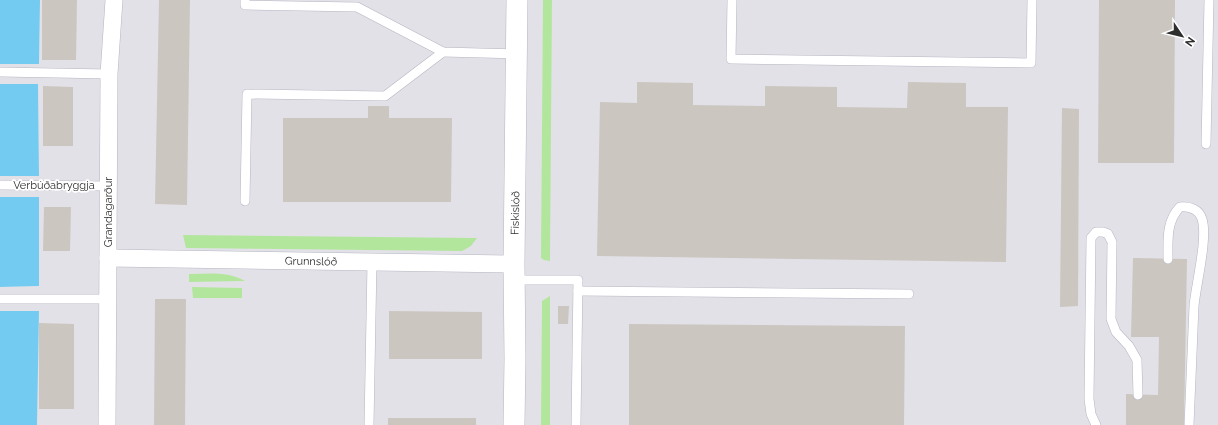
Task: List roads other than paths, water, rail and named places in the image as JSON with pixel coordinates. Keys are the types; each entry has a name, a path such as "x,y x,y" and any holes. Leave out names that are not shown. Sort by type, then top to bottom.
{"street":[{"name":"Grandagarður","path":"107,425 109,74 114,0"},
{"name":"Fiskislóð","path":"514,425 517,0"},
{"name":"Grunnslóð","path":"108,258 372,262 514,272"}],"lane":[{"path":"245,0 245,5 357,7 443,52 517,54"},
{"path":"732,0 731,59 1031,63 1032,0"},
{"path":"1206,144 1209,0"},
{"path":"245,201 247,94 385,96 443,52"},
{"path":"0,72 109,74"},
{"name":"Verbúðabryggja","path":"0,185 109,186"},
{"path":"1168,259 1168,236 1172,217 1180,207 1189,207 1194,209 1201,216 1204,229 1194,305 1189,425"},
{"path":"1096,425 1091,414 1089,399 1090,238 1096,232 1108,234 1112,242 1111,319 1116,332 1129,346 1137,360 1138,395"},
{"path":"369,425 372,262"},
{"path":"514,272 578,280 576,425"},
{"path":"578,291 909,294"},
{"path":"0,299 108,299"}],"water":[{"path":"0,0 40,0 39,64 0,64"},
{"path":"0,84 38,84 39,176 0,176"},
{"path":"0,197 39,197 39,286 0,287"},
{"path":"0,311 39,311 37,425 0,425"}]}
